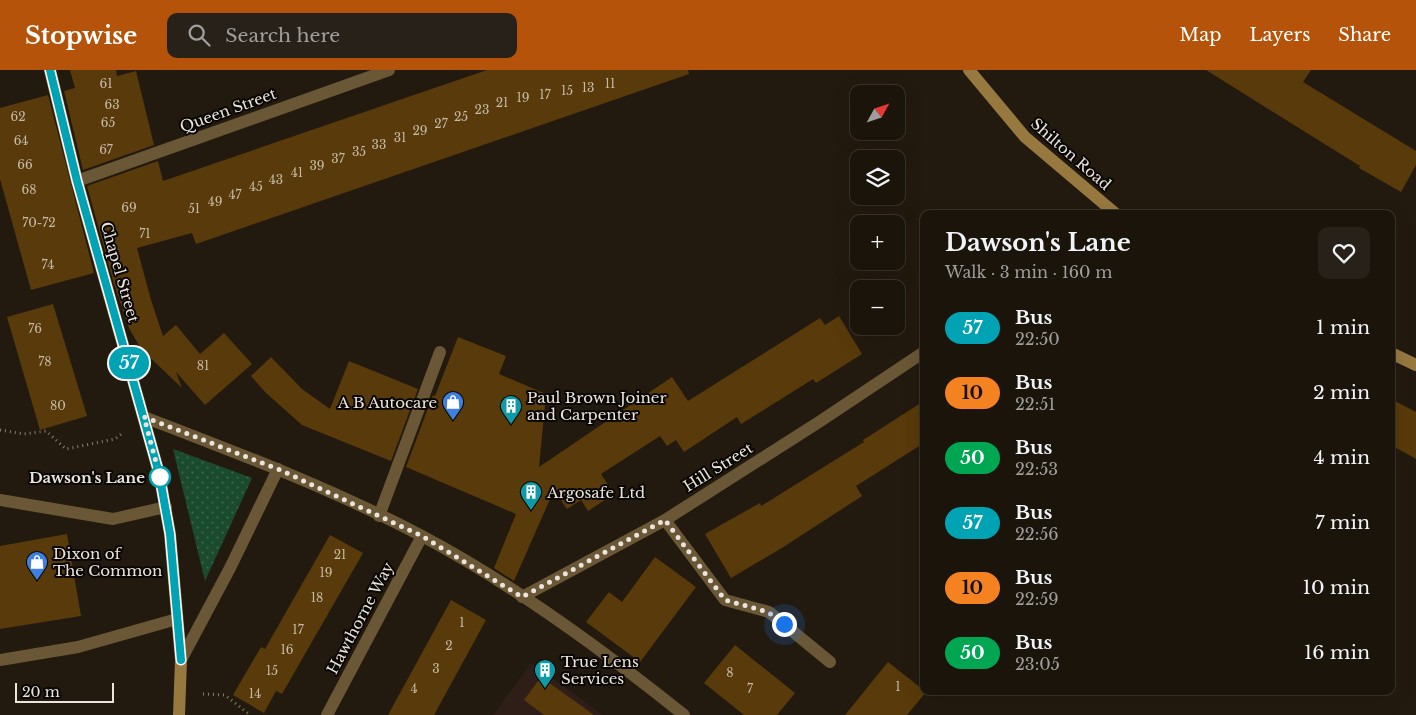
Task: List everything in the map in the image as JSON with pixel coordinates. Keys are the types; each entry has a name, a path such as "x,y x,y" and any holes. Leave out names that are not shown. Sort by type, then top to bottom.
{"street":[{"name":"Chapel Street","path":"50,70 77,181 144,417 166,507 181,660 180,715"},
{"name":"Queen Street","path":"77,181 389,70"},
{"name":"Shilton Road","path":"969,70 1025,136 1111,210"},
{"path":"379,516 440,352"},
{"name":"Hill Street","path":"522,597 665,520 819,422 920,355"},
{"path":"1395,355 1416,366"},
{"path":"144,417 278,469 422,536 522,597 646,684 684,715"},
{"path":"181,660 230,568 278,469"},
{"path":"0,500 113,519 166,507"},
{"path":"665,520 725,600 768,612 830,662"},
{"name":"Hawthorne Way","path":"327,715 422,536"},
{"path":"0,660 78,647 177,619"}],"path":[{"path":"0,430 24,434 46,431 66,449 115,439 144,417"},
{"path":"180,693 226,695 250,715"}],"shaded area":[{"path":"531,663 603,715 493,715"}],"green space":[{"path":"173,449 252,478 205,581"}],"building":[{"path":"70,70 116,70 117,76 136,71 154,145 83,170 64,91 75,88"},
{"path":"487,70 688,70 689,74 196,244 192,233 137,248 163,336 176,325 200,354 224,333 252,364 205,405 176,372 182,388 141,349 129,328 114,284 87,186 158,161 163,181"},
{"path":"1206,70 1311,70 1303,82 1416,151 1416,165 1401,192 1359,168 1360,166"},
{"path":"48,95 94,273 31,290 0,179 0,108"},
{"path":"53,304 87,416 40,430 7,317"},
{"path":"839,316 862,354 816,383 813,379 741,424 737,417 684,452 676,440 667,446 660,436 601,474 614,494 588,511 581,500 567,509 554,490 514,581 494,568 516,514 406,467 433,395 435,396 458,337 506,356 499,374 546,394 539,467 672,377 688,401 820,318 825,325"},
{"path":"271,357 302,389 330,409 349,361 418,389 391,461 302,425 266,393 251,376"},
{"path":"1395,401 1416,412 1416,459 1395,447"},
{"path":"920,404 920,446 856,486 862,496 785,546 731,578 705,534 760,503 761,506 864,442 863,440"},
{"name":"Dixon of The Common","path":"67,534 81,616 0,629 0,546"},
{"path":"330,535 363,553 282,694 276,691 264,713 233,695 261,647 265,649"},
{"path":"655,557 696,587 640,662 586,622 609,592 622,602"},
{"path":"451,600 486,620 434,715 388,715"},
{"path":"735,645 795,693 777,715 744,715 704,683"},
{"path":"888,662 920,687 920,695 924,695 907,715 845,715"},
{"name":"True Lens Services","path":"541,677 594,715 544,715 524,700"}],"bus line":[{"name":"57","path":"50,70 77,181 159,473 170,534 181,660"}],"place":[{"name":"A B Autocare","path":"453,421"},
{"name":"Paul Brown Joiner and Carpenter","path":"511,425"},
{"name":"Dawson's Lane","path":"160,477"},
{"name":"Argosafe Ltd","path":"531,511"},
{"name":"Dixon of The Common","path":"37,581"},
{"name":"True Lens Services","path":"545,689"}],"route":[{"path":"160,477 144,417 278,469 422,536 522,597 665,520 725,600 768,612 784,624"}]}
